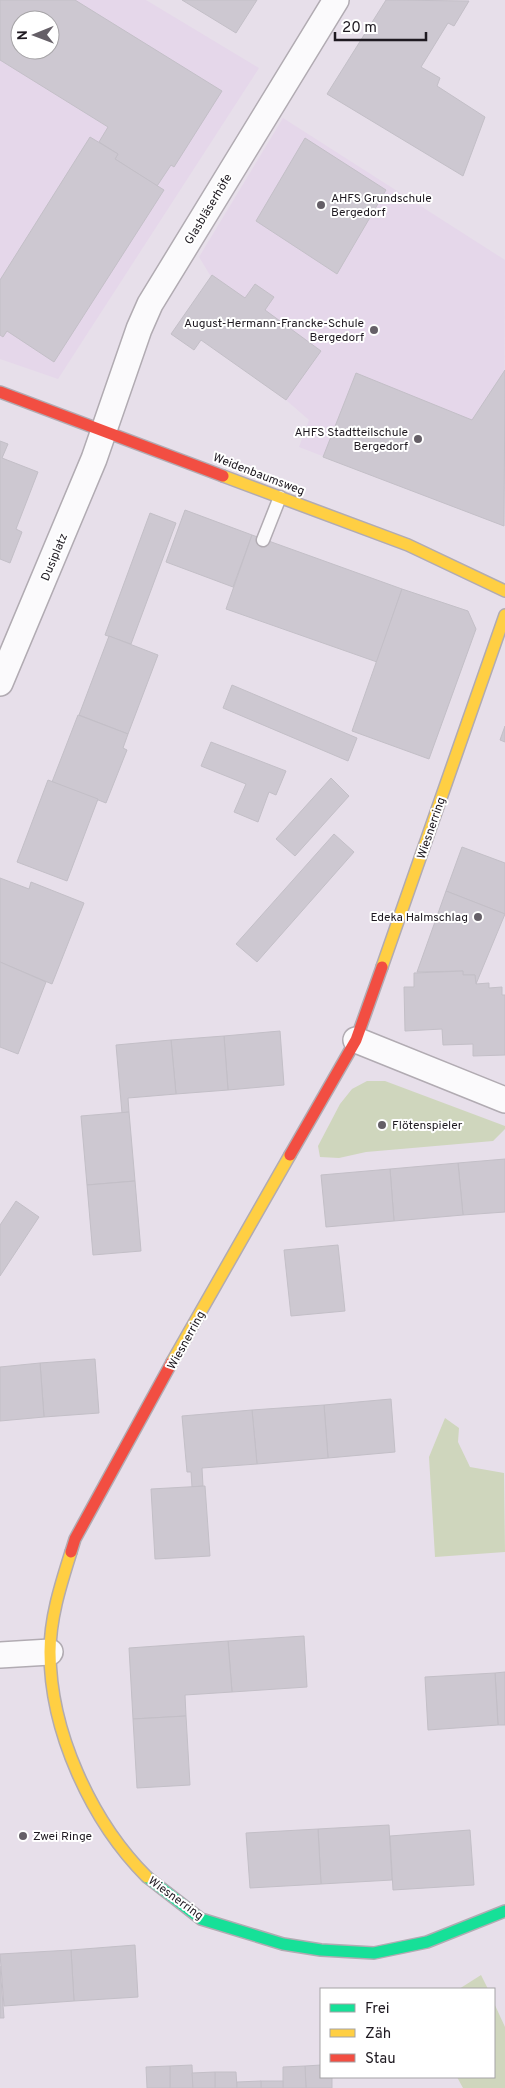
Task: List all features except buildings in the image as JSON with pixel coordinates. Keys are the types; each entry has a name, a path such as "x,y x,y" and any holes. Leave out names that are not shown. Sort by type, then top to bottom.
{"street":[{"name":"Glasbläserhöfe","path":"106,430 134,344 150,304 336,0"},
{"name":"Weidenbaumsweg","path":"0,392 106,430 408,545 505,591"},
{"name":"Dusiplatz","path":"0,683 106,430"},
{"name":"Wiesnerring","path":"505,615 356,1040 196,1321 75,1539 56,1601 50,1652 52,1680 62,1733 70,1757 102,1819 137,1868 151,1882 201,1919 283,1944 321,1950 374,1953 428,1942 505,1911"},
{"path":"356,1040 505,1100"},
{"path":"0,1655 50,1652"}],"lane":[{"path":"263,540 280,497"}],"shaded area":[{"path":"0,0 146,0 259,68 58,379 0,359"},
{"name":"August-Hermann-Francke-Schule Bergedorf","path":"283,118 505,260 504,526 299,447 309,420 286,400 199,257"}],"green space":[{"path":"367,1081 385,1081 505,1126 505,1129 493,1141 366,1152 339,1158 320,1157 318,1146 340,1104 352,1089"},
{"path":"445,1418 459,1428 458,1442 470,1467 504,1473 505,1552 435,1557 429,1457"},
{"path":"481,1975 488,1988 461,1988"},
{"path":"495,2005 505,2027 505,2088 463,2088 458,2078 495,2078"}],"traffic: fast":[{"path":"147,1877 201,1919 283,1944 321,1950 374,1953 427,1942 505,1911"}],"traffic: slow":[{"path":"223,476 408,545 505,591"},
{"path":"382,967 505,615"},
{"path":"172,1362 290,1155"},
{"path":"71,1552 57,1601 50,1639 52,1682 57,1713 66,1743 92,1802 108,1829 147,1877"}],"traffic: jam":[{"path":"0,392 223,476"},
{"path":"290,1155 356,1040 382,967"},
{"path":"71,1552 75,1539 172,1362"}],"place":[{"name":"AHFS Grundschule Bergedorf","path":"321,205"},
{"name":"August-Hermann-Francke-Schule Bergedorf","path":"374,330"},
{"name":"AHFS Stadtteilschule Bergedorf","path":"418,439"},
{"name":"Edeka Halmschlag","path":"478,917"},
{"name":"Flötenspieler","path":"382,1125"},
{"name":"Zwei Ringe","path":"23,1836"}]}
